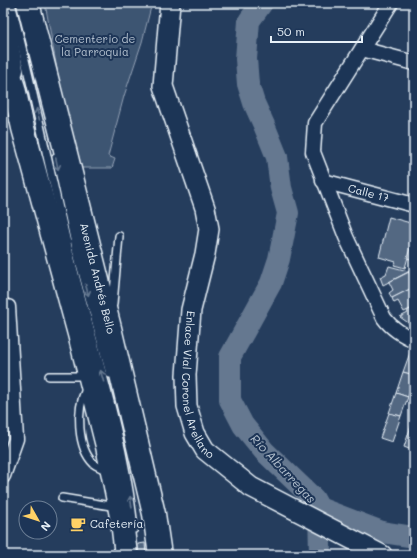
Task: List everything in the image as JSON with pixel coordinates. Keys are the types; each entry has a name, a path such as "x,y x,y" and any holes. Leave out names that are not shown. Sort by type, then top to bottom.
{"highway":[{"name":"Avenida Andrés Bello","path":"28,3 110,328 154,514 160,555"},
{"path":"38,3 44,67"},
{"path":"3,22 11,61 14,88"},
{"path":"3,54 14,88 23,128 107,446 123,523 126,555"}],"street":[{"name":"Enlace Vial Coronel Arellano","path":"170,3 163,86 205,208 209,229 205,254 191,310 186,375 187,406 195,433 205,450 251,487 376,552"},
{"path":"392,3 316,123 313,152 346,238 384,318 390,326 414,340"},
{"path":"362,49 414,63"},
{"name":"Calle 17","path":"323,181 414,205"},
{"path":"3,306 8,307 16,440 3,476"}],"lane":[{"path":"11,3 71,258 120,444 131,506 123,523 62,498"},
{"path":"29,45 48,126"},
{"path":"55,152 77,253 115,390"},
{"path":"110,328 119,236"},
{"path":"49,376 90,378"},
{"path":"130,447 141,491"}],"green space":[{"name":"Cementerio de la Parroquia","path":"45,3 152,3 142,42 124,96 108,156 115,159 112,168 80,168 63,102"}],"building":[{"path":"389,217 414,224 414,235 405,268 394,265 396,262 379,257"},
{"path":"414,235 414,260 407,258"},
{"path":"389,266 410,271 383,285 380,277 386,274"},
{"path":"409,272 414,283 414,287 392,298 389,293 393,290 389,282"},
{"path":"414,287 414,307 404,312 398,301 394,303 392,298"},
{"path":"414,307 414,327 400,317 408,313 407,311"},
{"path":"411,350 414,351 414,375 403,372"},
{"path":"403,372 414,375 414,380 408,397 396,393"},
{"path":"396,393 408,397 401,416 389,413"},
{"path":"389,413 401,416 392,442 380,438"},
{"path":"412,423 414,424 414,451 404,447"},
{"path":"145,543 146,555 139,555 138,544"}],"waterway":[{"name":"Río Albarregas","path":"262,3 249,21 246,59 248,84 254,103 277,157 281,188 288,213 279,259 271,283 230,357 230,400 243,425 264,451 314,499 319,508 320,555"},
{"path":"319,508 382,532 414,537"}],"place":[{"name":"Cafetería","path":"78,524"}]}
